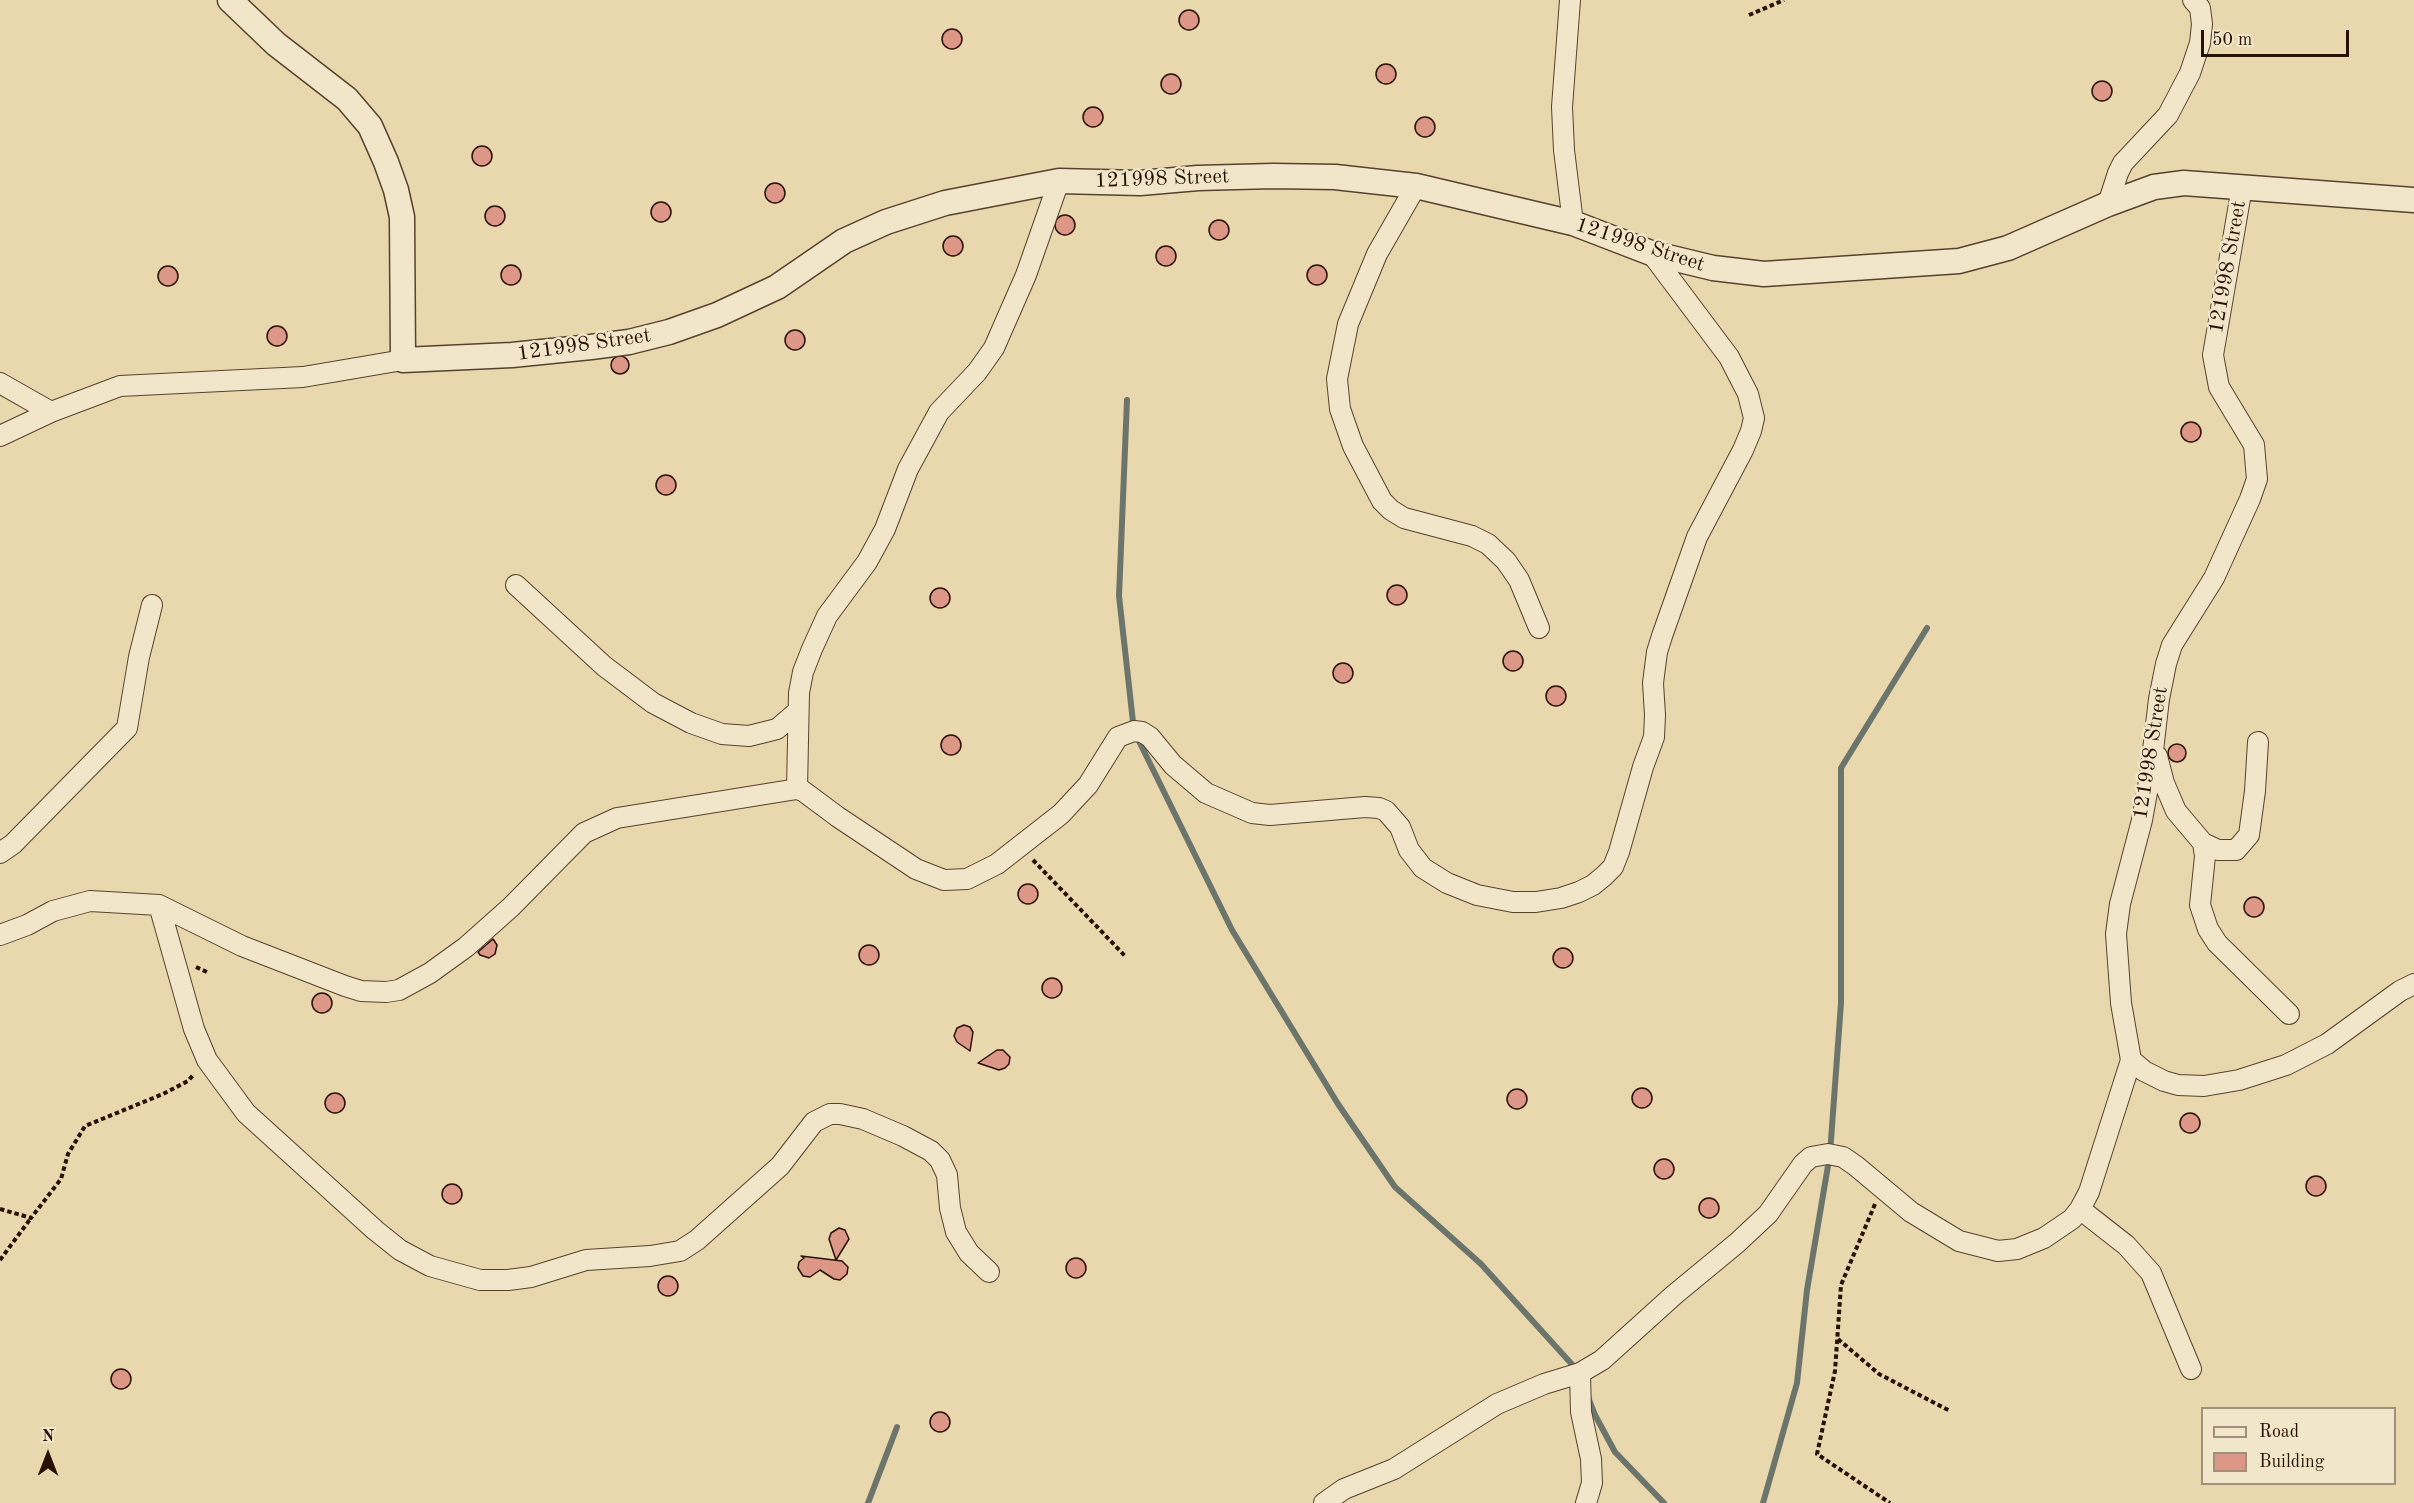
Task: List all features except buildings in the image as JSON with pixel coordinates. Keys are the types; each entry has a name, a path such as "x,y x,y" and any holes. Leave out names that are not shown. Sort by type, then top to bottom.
{"street":[{"path":"0,436 51,412 120,386 303,376 403,360 402,217 390,171 370,126 347,99 276,44 230,0"},
{"path":"1570,0 1562,107 1564,157 1573,223"},
{"path":"2108,204 2123,163 2168,115 2190,73 2200,43 2202,24 2200,8 2193,0"},
{"name":"121998 Street","path":"403,360 512,355 591,347 629,342 669,332 717,315 777,287 844,241 886,222 945,203 1059,181 1140,183 1198,178 1273,176 1335,177 1416,186 1573,223 1652,253 1713,268 1764,274 1959,261 2008,248 2108,204 2154,188 2184,183 2242,187 2216,332 2214,365 2219,387 2254,445 2257,479 2214,578 2172,645 2159,699 2142,820 2120,904 2116,934 2121,1003 2131,1060"},
{"path":"797,789 798,711 803,672 827,616 867,562 885,529 913,461 939,412 977,372 994,348 1026,275 1059,181"},
{"path":"1416,186 1377,254 1348,324 1337,379 1340,409 1353,446 1375,490 1387,506 1404,518 1472,536 1488,544 1506,561 1519,580 1539,628"},
{"path":"2242,187 2414,200"},
{"path":"0,935 27,925 53,911 90,901 159,905 242,946 345,987 361,991 399,990 430,973 466,947 511,907 584,833 617,818 797,789 803,790 838,817 916,869 944,880 957,880 979,874 1061,814 1088,785 1118,737 1125,733 1142,732 1150,737 1190,781 1206,793 1252,813 1270,815 1365,807 1379,808 1386,811 1400,827 1409,850 1423,868 1447,883 1477,895 1513,902 1536,902 1579,892 1604,876 1612,867 1619,852 1654,737 1653,683 1657,652 1697,537 1743,450 1754,418 1748,394 1729,357 1652,253"},
{"path":"0,383 51,412"},
{"path":"516,585 604,666 653,703 691,723 722,734 749,736 777,729 798,711"},
{"path":"0,852 13,844 127,728 139,657 152,605"},
{"path":"2154,745 2164,783 2176,811 2203,843 2218,850 2236,850 2249,836 2258,742"},
{"path":"2203,843 2205,856 2200,905 2208,929 2217,943 2289,1014"},
{"path":"159,905 194,1029 207,1060 246,1113 375,1230 400,1250 430,1266 480,1280 508,1280 531,1277 586,1260 650,1256 680,1251 697,1240 780,1166 814,1122 830,1114 863,1119 931,1151 940,1160 947,1175 950,1208 956,1232 969,1253 989,1272"},
{"path":"1324,1503 1344,1489 1394,1469 1497,1404 1544,1384 1580,1373 1602,1360 1768,1214 1803,1164 1811,1157 1828,1154 1843,1157 1923,1220 1959,1241 1998,1251 2017,1249 2060,1229 2080,1209 2089,1192 2110,1133 2131,1060 2144,1071 2178,1085 2204,1086 2239,1080 2286,1065 2327,1044 2400,991 2414,984"},
{"path":"2080,1209 2126,1245 2151,1273 2191,1369"},
{"path":"1580,1373 1581,1412 1591,1459 1592,1484 1586,1503"}],"path":[{"path":"1749,15 1784,0"},
{"path":"1020,846 1126,957"},
{"path":"0,1260 61,1179 68,1154 85,1126 163,1094 188,1081 207,1060"},
{"path":"1882,1187 1841,1285 1835,1371 1817,1454 1890,1503"},
{"path":"0,1209 31,1218"},
{"path":"1837,1338 1879,1374 1950,1411"}],"waterway":[{"path":"1127,400 1119,596 1134,731 1232,930 1338,1104 1395,1187 1481,1264 1578,1371"},
{"path":"1763,1503 1797,1383 1807,1290 1830,1154 1841,1003 1841,768 1927,628"},
{"path":"1588,1397 1615,1452 1664,1503"},
{"path":"868,1503 897,1427"}]}
